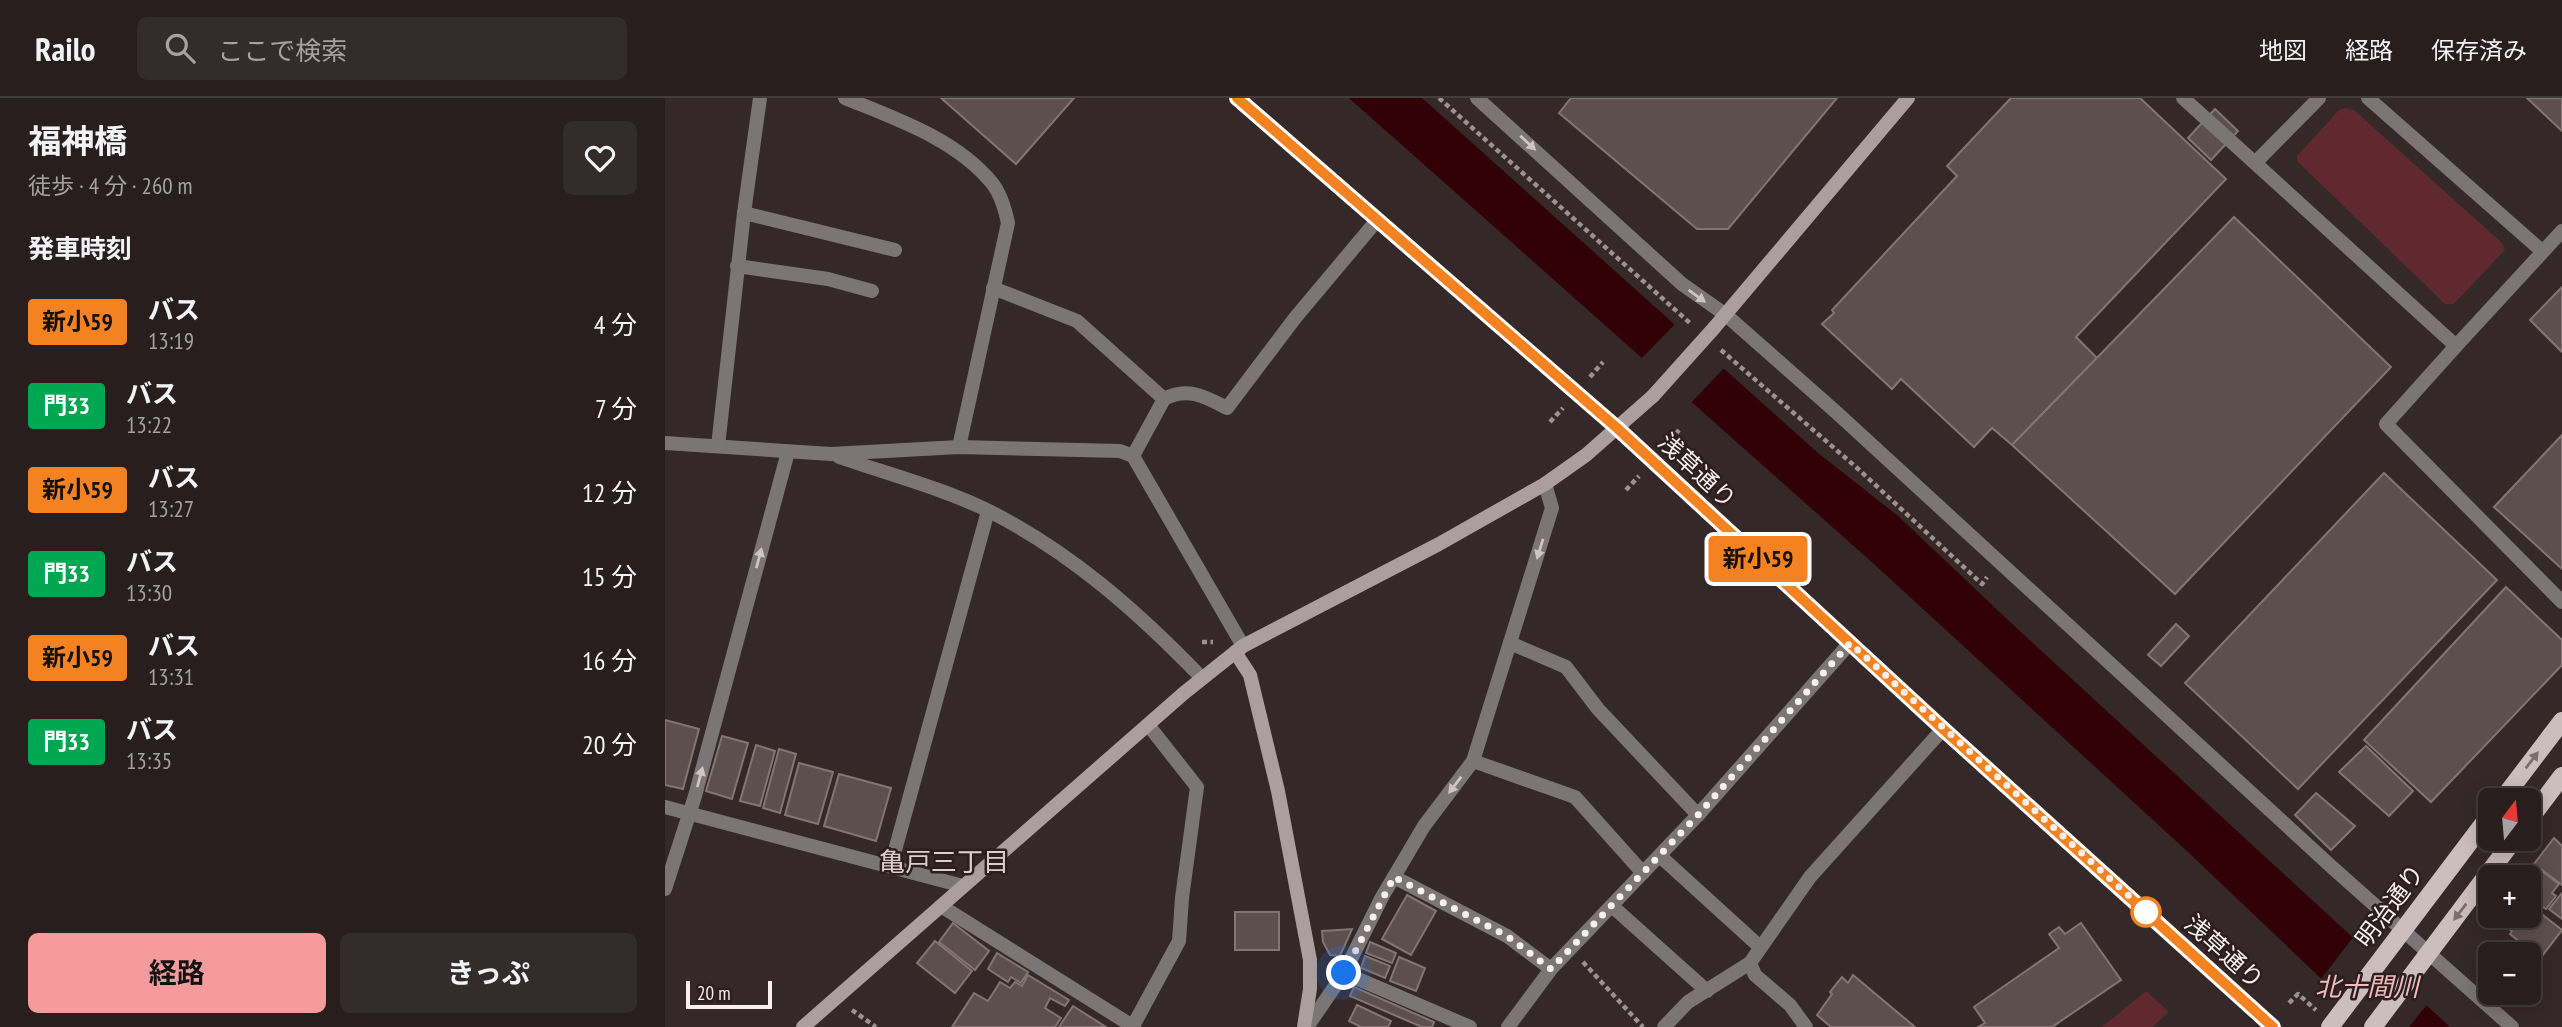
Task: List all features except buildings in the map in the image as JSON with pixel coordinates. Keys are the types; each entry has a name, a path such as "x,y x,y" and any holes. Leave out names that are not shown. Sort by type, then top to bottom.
{"main road":[{"path":"2511,788 2562,721"},
{"path":"2541,804 2562,776"},
{"name":"明治通り","path":"2329,1020 2397,938 2478,831"},
{"path":"2373,1027 2505,851"}],"street":[{"path":"718,446 737,266 760,98"},
{"path":"845,98 892,117 957,150 993,184 1003,202 1008,223 959,447"},
{"name":"浅草通り","path":"1237,98 1617,428 1943,729 2273,1027"},
{"path":"1477,98 1682,285 1726,315 1919,486 2397,938 2430,952 2512,1027"},
{"path":"803,1027 1202,678 1239,649 1439,544 1545,484 1586,455 1653,396 1726,315 1908,98"},
{"path":"2183,98 2456,346"},
{"path":"2255,163 2319,98"},
{"path":"2368,98 2542,251"},
{"path":"744,213 895,250"},
{"path":"1133,456 1164,399 1176,393 1194,394 1227,408 1295,318 1378,219"},
{"path":"2562,231 2386,424 2562,602"},
{"path":"737,266 828,279 872,291"},
{"path":"993,288 1077,321 1164,399"},
{"path":"665,443 831,454 959,447 1119,451 1133,456 1239,649 1250,675 1277,791 1310,960 1306,1027"},
{"path":"665,889 695,796 788,452"},
{"path":"831,454 988,511 1066,555 1140,616 1202,678"},
{"path":"1306,1027 1344,973 1424,826 1473,761 1552,508 1545,484"},
{"path":"891,865 988,511"},
{"path":"1510,643 1566,667 1598,709 1698,815"},
{"path":"1508,1027 1551,969 1698,815 1850,643"},
{"path":"941,906 1133,1027 1179,941 1197,788 1149,726"},
{"path":"1664,1027 1688,1002 1750,963 1810,877 1943,729"},
{"path":"1473,761 1576,797 1643,873"},
{"path":"665,807 963,886"},
{"path":"1660,856 1760,947"},
{"path":"1394,877 1507,936 1551,969"},
{"path":"1612,906 1707,991"},
{"path":"1750,963 1755,975 1790,1005 1806,1027"},
{"path":"1344,973 1470,1027"}],"path":[{"path":"1439,98 1693,326"},
{"path":"1713,344 1856,467 1982,584 1988,576 1979,566"},
{"path":"1571,949 1643,1027"},
{"path":"2289,1003 2298,994 2329,1020"},
{"path":"849,1008 876,1027"}],"shaded area":[{"path":"2339,110 2354,110 2505,248 2454,304 2445,304 2297,161 2297,156"},
{"path":"2146,991 2169,1012 2152,1027 2102,1027"}],"water":[{"name":"北十間川","path":"1349,98 1422,98 1818,453 1898,516 2450,1027 2372,1027 2188,852 1874,564"}],"pier":[{"path":"1677,322 1726,366 1689,405 1639,361"},
{"path":"2354,936 2429,1002 2409,1027 2367,1027 2318,983"}],"bus line":[{"name":"新小59","path":"1237,98 1617,428 1943,729 2273,1027"}],"district":[{"name":"亀戸三丁目","path":"944,862"}],"route":[{"path":"1344,973 1394,877 1507,936 1551,969 1698,815 1850,643 2150,915 2146,912"}]}
